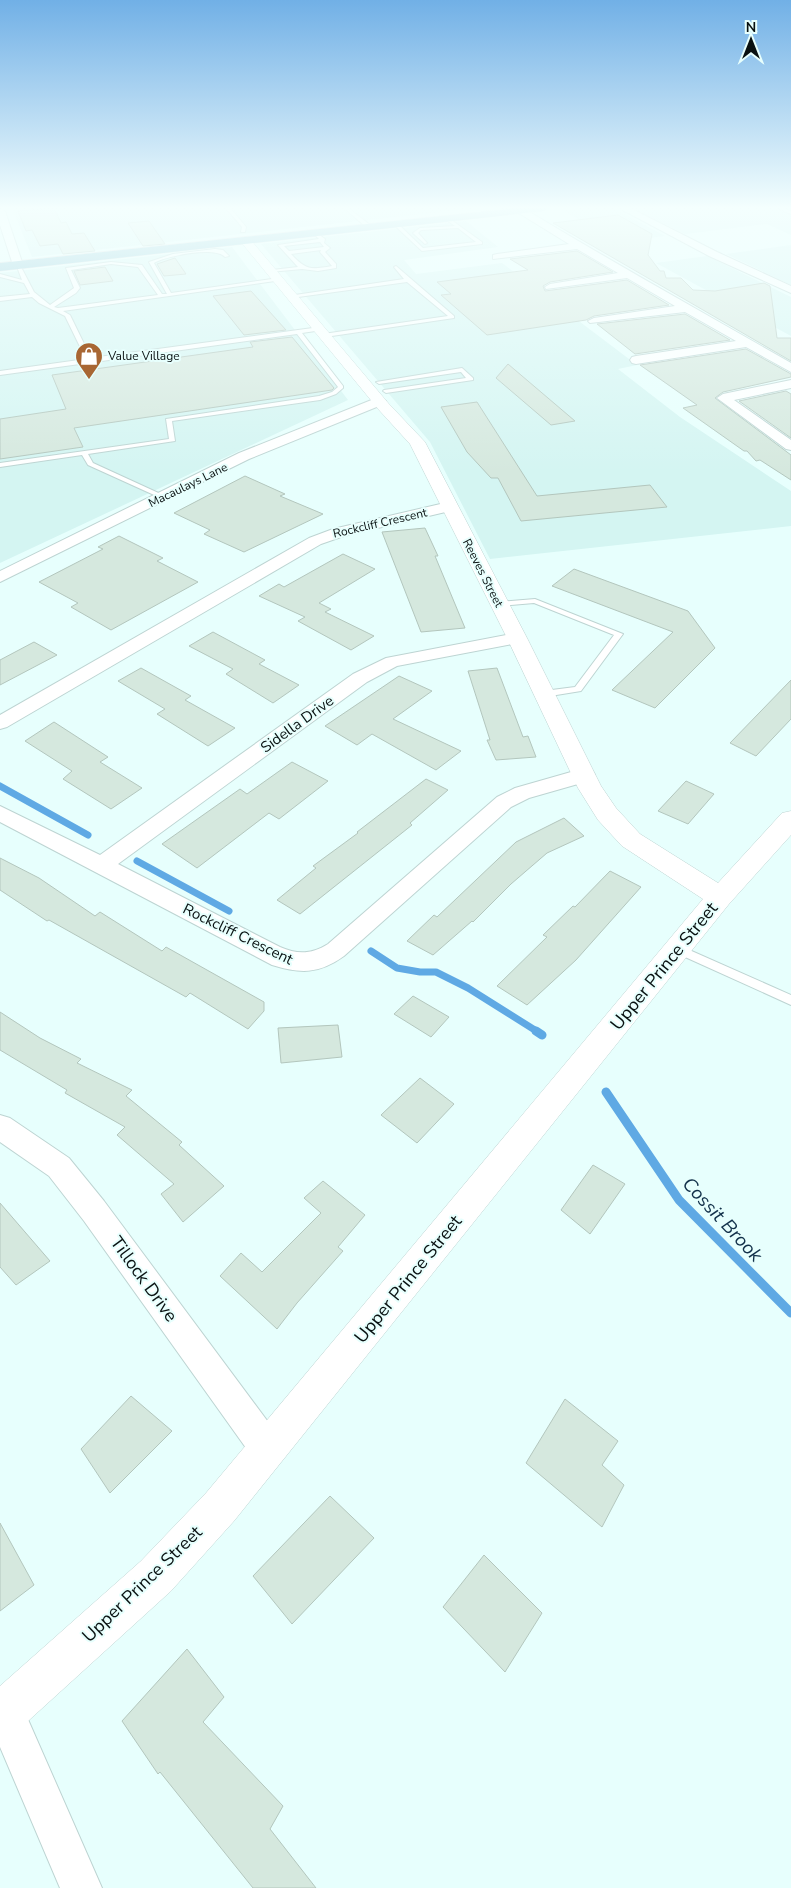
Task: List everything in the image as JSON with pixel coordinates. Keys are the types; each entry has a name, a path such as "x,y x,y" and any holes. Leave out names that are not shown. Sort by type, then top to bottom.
{"street":[{"name":"Reeves Street","path":"291,296 383,396 417,442 517,638 590,788 607,814 631,840 720,897"},
{"path":"666,296 791,368"},
{"path":"594,321 687,308"},
{"path":"636,360 750,343"},
{"path":"791,384 723,398 791,446"},
{"name":"Macaulays Lane","path":"0,577 244,456 383,396"},
{"name":"Rockcliff Crescent","path":"0,723 315,541 345,530 449,507"},
{"name":"Sidella Drive","path":"102,865 375,669 408,659 517,638"},
{"name":"Rockcliff Crescent","path":"0,813 284,960 297,964 313,963 326,958 336,950 504,802 522,793 584,775"},
{"name":"Upper Prince Street","path":"2,1714 156,1576 220,1507 720,897 789,824"},
{"name":"Tillock Drive","path":"0,1127 59,1167 94,1210 268,1450"},
{"path":"2,1714 81,1888"}],"lane":[{"path":"0,299 23,296"},
{"path":"33,296 42,304 67,315 89,360"},
{"path":"50,307 67,296"},
{"path":"57,310 160,296"},
{"path":"0,373 298,331 323,332 452,317 427,296"},
{"path":"0,465 173,440 168,420 320,398 334,393 341,386 298,331"},
{"path":"379,382 462,370 471,379 383,396"},
{"path":"84,452 90,464 162,497"},
{"path":"499,604 535,601 619,634 578,688 544,694"},
{"path":"678,949 791,1000"}],"shaded area":[{"path":"0,296 269,296 348,400 0,563"},
{"path":"305,296 546,296 637,365 618,369 680,417 791,491 791,526 490,559 430,442"},
{"path":"717,296 791,297 791,336"}],"building":[{"path":"213,296 256,296 286,330 244,335"},
{"path":"442,296 654,296 669,305 594,316 586,320 487,335"},
{"path":"679,296 771,296 777,338 791,338 791,361"},
{"path":"685,314 730,340 635,354 597,324"},
{"path":"292,337 334,388 332,390 74,428 83,447 0,459 0,419 66,409 52,375 253,347 250,342"},
{"path":"746,349 791,374 791,377 723,392 715,398 791,455 791,480 760,460 756,461 747,451 744,451 683,408 697,405 640,365"},
{"path":"508,364 575,421 551,425 496,378"},
{"path":"786,391 791,394 791,438 739,401"},
{"path":"477,402 537,496 650,485 667,507 521,521 498,478 491,478 467,452 441,407"},
{"path":"245,476 285,494 280,496 323,514 244,552 204,534 210,530 174,513"},
{"path":"425,528 438,556 435,556 465,628 421,632 382,532"},
{"path":"119,536 163,558 157,561 198,582 111,630 71,607 78,603 39,582 103,549 98,547"},
{"path":"343,554 375,569 319,603 331,609 325,612 374,636 351,650 298,621 305,617 259,596 279,584 284,587"},
{"path":"574,569 688,611 715,648 655,708 612,690 673,632 552,586"},
{"path":"213,632 265,660 259,664 299,685 273,703 226,674 233,669 189,646"},
{"path":"34,642 57,655 0,685 0,660"},
{"path":"141,668 191,696 185,700 235,728 208,746 157,714 165,709 118,681"},
{"path":"497,668 523,737 528,736 536,757 496,760 487,740 490,740 468,671"},
{"path":"399,676 432,691 393,719 461,751 436,770 372,734 357,745 325,726"},
{"path":"791,680 791,719 756,756 730,743"},
{"path":"54,722 108,757 100,762 142,788 111,809 63,779 72,771 25,741"},
{"path":"292,762 328,781 279,819 269,813 197,868 162,844 240,789 247,794"},
{"path":"426,779 448,790 410,823 412,825 300,914 277,900 316,868 313,866"},
{"path":"686,781 714,794 688,824 658,811"},
{"path":"564,818 584,836 547,853 511,884 473,922 433,955 407,941 434,915 437,917 516,842"},
{"path":"0,858 39,878 95,916 100,912 162,951 166,947 264,1002 264,1011 248,1029 190,993 186,997 49,920 47,921 0,890"},
{"path":"610,871 641,887 576,960 527,1005 497,986 547,937 543,935 573,906 575,907"},
{"path":"413,996 449,1017 431,1037 394,1014"},
{"path":"0,1012 40,1038 81,1059 77,1063 132,1090 126,1096 182,1142 179,1145 224,1186 183,1222 161,1194 174,1184 117,1135 125,1127 65,1093 67,1090 0,1050"},
{"path":"338,1025 342,1057 281,1063 278,1028"},
{"path":"420,1078 454,1104 417,1143 381,1115"},
{"path":"593,1165 625,1184 590,1234 561,1210"},
{"path":"323,1181 365,1215 338,1247 343,1251 297,1303 277,1329 220,1276 241,1253 262,1272 321,1213 304,1198"},
{"path":"0,1203 50,1261 16,1285 0,1267"},
{"path":"131,1396 172,1431 110,1493 81,1449"},
{"path":"565,1399 618,1441 602,1465 624,1485 602,1527 526,1463"},
{"path":"330,1496 374,1538 292,1624 253,1576"},
{"path":"0,1523 34,1585 0,1611"},
{"path":"484,1555 542,1613 505,1672 443,1607"},
{"path":"187,1649 224,1697 203,1722 283,1806 270,1829 316,1888 253,1888 160,1772 158,1774 122,1721"}],"waterway":[{"name":"Cossit Brook","path":"0,786 88,835"},
{"name":"Cossit Brook","path":"137,861 229,911"},
{"name":"Cossit Brook","path":"371,951 397,968 420,972 436,972 468,988 538,1032"},
{"name":"Cossit Brook","path":"536,1031 542,1035"},
{"name":"Cossit Brook","path":"606,1092 679,1200 791,1313"}],"place":[{"name":"Value Village","path":"89,380"}]}
